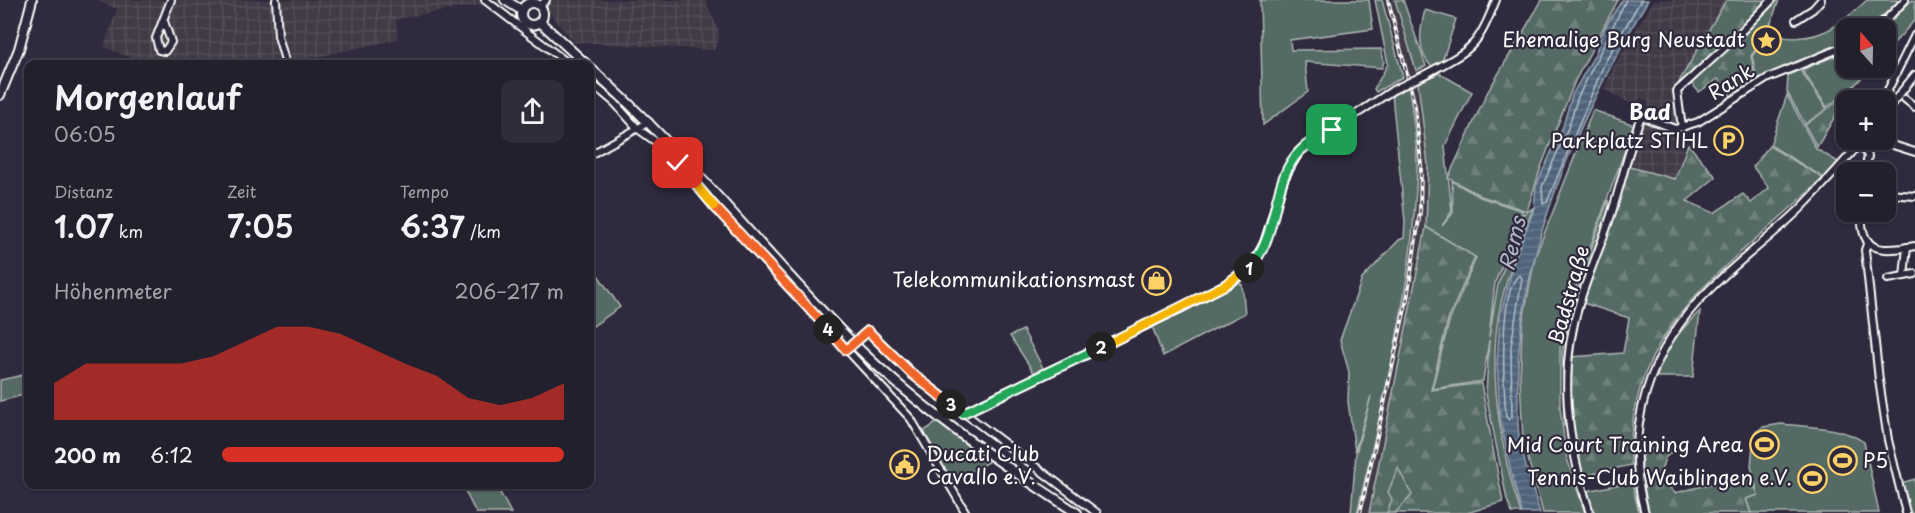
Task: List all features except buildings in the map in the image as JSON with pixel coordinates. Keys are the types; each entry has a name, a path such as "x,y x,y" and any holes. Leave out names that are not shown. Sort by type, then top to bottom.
{"main road":[{"path":"0,95 19,49 32,0"},
{"path":"505,0 521,10"},
{"path":"528,3 543,3 540,22 527,24 521,17 521,10 528,3"},
{"path":"540,22 581,60"},
{"path":"594,72 649,122 854,343 965,437 1077,513"}],"street":[{"path":"164,21 171,0"},
{"path":"276,0 278,36 285,60"},
{"path":"485,0 563,60"},
{"path":"963,413 1179,309 1241,276 1252,265 1264,243 1284,179 1299,152 1393,90 1462,56 1475,44 1496,0"},
{"path":"1682,128 1677,91 1735,39 1772,0"},
{"path":"1796,20 1813,9 1821,0"},
{"path":"1888,18 1905,0"},
{"path":"1888,90 1915,35"},
{"name":"Rank","path":"1682,128 1698,122 1768,78 1836,50"},
{"path":"1896,99 1915,75"},
{"path":"594,85 615,103 638,129 659,144 678,163 714,206 917,426 966,513"},
{"path":"1905,99 1915,107"},
{"name":"Badstraße","path":"1590,513 1571,439 1566,368 1571,334 1580,300 1612,211 1641,116 1665,127 1682,128"},
{"path":"594,154 649,122"},
{"path":"1896,146 1915,152"},
{"path":"1645,513 1638,480 1636,443 1641,407 1652,372 1679,325 1709,290 1798,211 1851,150"},
{"path":"1896,195 1915,196"},
{"path":"1862,222 1862,230 1868,241 1881,251 1915,246"},
{"path":"1868,241 1866,250 1878,380 1888,440 1906,513"},
{"path":"1904,276 1907,247"},
{"path":"1888,279 1915,274"},
{"path":"846,350 868,331 911,373 1097,513"}],"shaded area":[{"path":"96,0 532,0 473,6 396,19 398,39 303,60 137,60 104,47 117,9"},
{"path":"538,0 705,0 718,29 719,39 714,50 574,42"},
{"path":"1384,0 1394,0 1418,83 1428,165 1429,201 1407,331 1369,513 1357,513 1375,435 1409,258 1409,87"},
{"path":"1654,0 1726,0 1673,96 1681,135 1686,143 1674,179 1627,165 1649,102 1641,98 1639,101 1627,102 1604,89 1614,66"}],"green space":[{"path":"1260,0 1369,0 1373,29 1290,40 1291,50 1381,49 1384,61 1382,68 1305,62 1308,92 1263,125"},
{"path":"1375,0 1382,0 1403,77 1376,92 1374,89 1388,64"},
{"path":"1395,0 1403,0 1426,66 1416,71"},
{"path":"1542,0 1618,0 1575,81 1541,167 1527,211 1481,196 1448,178 1487,93"},
{"path":"1726,0 1779,0 1767,34 1751,56 1756,79 1731,96 1718,79 1699,92 1692,84 1679,92 1676,89 1680,80"},
{"path":"1867,0 1901,0 1880,18 1846,18"},
{"path":"1912,0 1915,2 1915,20 1896,41 1896,18 1894,18"},
{"path":"1425,10 1456,19 1442,62 1432,67 1421,47"},
{"path":"1836,25 1836,48 1757,79 1752,56 1768,35 1799,38"},
{"path":"1836,55 1836,78 1861,78 1850,90 1836,90 1836,100 1827,107 1802,70"},
{"path":"1800,70 1827,109 1805,124 1787,92 1788,75"},
{"path":"1439,73 1472,92 1445,146 1452,211 1442,226 1453,213 1452,181 1480,197 1523,211 1495,283 1489,337 1498,284 1523,214 1533,208 1505,286 1499,313 1495,362 1502,440 1521,513 1512,513 1507,500 1486,394 1489,340 1483,381 1432,389 1449,322 1476,258 1426,227 1428,165 1418,83"},
{"path":"1409,87 1417,165 1410,253 1396,340 1377,427 1357,513 1351,513 1356,453 1371,396 1355,451 1348,402 1349,372 1340,340 1362,279 1399,240 1404,238 1405,222 1392,95"},
{"path":"1787,95 1816,149 1838,162 1824,178 1770,145"},
{"path":"1836,103 1836,115 1817,147 1805,125"},
{"path":"1593,110 1634,125 1570,303 1560,349 1560,407 1566,455 1585,513 1543,513 1523,441 1520,379 1522,326 1535,257"},
{"path":"1688,144 1716,177 1687,201 1714,213 1743,194 1751,203 1769,188 1753,167 1769,146 1823,178 1721,270 1691,301 1665,335 1646,372 1634,415 1631,465 1582,476 1572,417 1571,357 1623,353 1629,318 1583,303 1615,211 1626,166 1675,179"},
{"path":"1608,200 1609,209 1576,303 1573,301"},
{"path":"1426,227 1475,257 1448,320 1431,390 1481,383 1503,502 1467,513 1369,513"},
{"path":"594,269 620,307 594,325"},
{"path":"1238,281 1242,285 1245,313 1163,356 1152,326"},
{"path":"1571,307 1575,308 1564,360 1567,426 1564,426 1562,351"},
{"path":"1700,311 1693,377 1657,377 1663,359 1674,341"},
{"path":"1023,330 1043,368 1034,373 1010,336"},
{"path":"24,375 24,395 0,401 0,380"},
{"path":"938,422 988,462 951,483 924,431"},
{"name":"Tennis-Club Waiblingen e.V.","path":"1781,424 1835,430 1864,442 1879,513 1751,513 1746,499 1758,495 1751,466 1754,433 1763,427"},
{"path":"1679,445 1665,458 1659,477 1675,493 1751,474 1758,495 1746,499 1751,513 1649,513 1641,471 1643,450"},
{"path":"1398,468 1412,495 1395,513 1387,513 1392,499 1388,492"},
{"path":"1915,479 1915,513 1909,513 1901,483"},
{"path":"1632,482 1639,513 1593,513 1586,491"},
{"path":"464,489 498,489 511,513 476,513"}],"water":[{"path":"1622,0 1648,0 1622,45 1575,140 1555,191 1526,293 1519,345 1518,426 1522,452 1540,513 1522,513 1500,418 1497,363 1500,317 1515,258 1534,209 1536,186 1563,126 1572,95 1595,54 1605,27"}],"railway":[{"path":"1360,513 1407,299 1420,212 1421,165 1415,106 1388,0"}],"place":[{"name":"Ehemalige Burg Neustadt","path":"1766,40"},
{"name":"Parkplatz STIHL","path":"1729,141"},
{"name":"Telekommunikationsmast","path":"1156,280"},
{"name":"Mid Court Training Area","path":"1764,445"},
{"name":"P5","path":"1842,461"},
{"name":"Ducati Club Cavallo e.V.","path":"905,465"},
{"name":"Tennis-Club Waiblingen e.V.","path":"1813,478"}],"district":[{"name":"Bad","path":"1650,113"}],"route":[{"path":"678,163 714,206 846,350 868,331 911,373 963,413 1179,309 1241,276 1252,265 1264,243 1292,161 1308,144 1332,130"}],"water label":[{"name":"Rems","path":"1513,244"}]}
